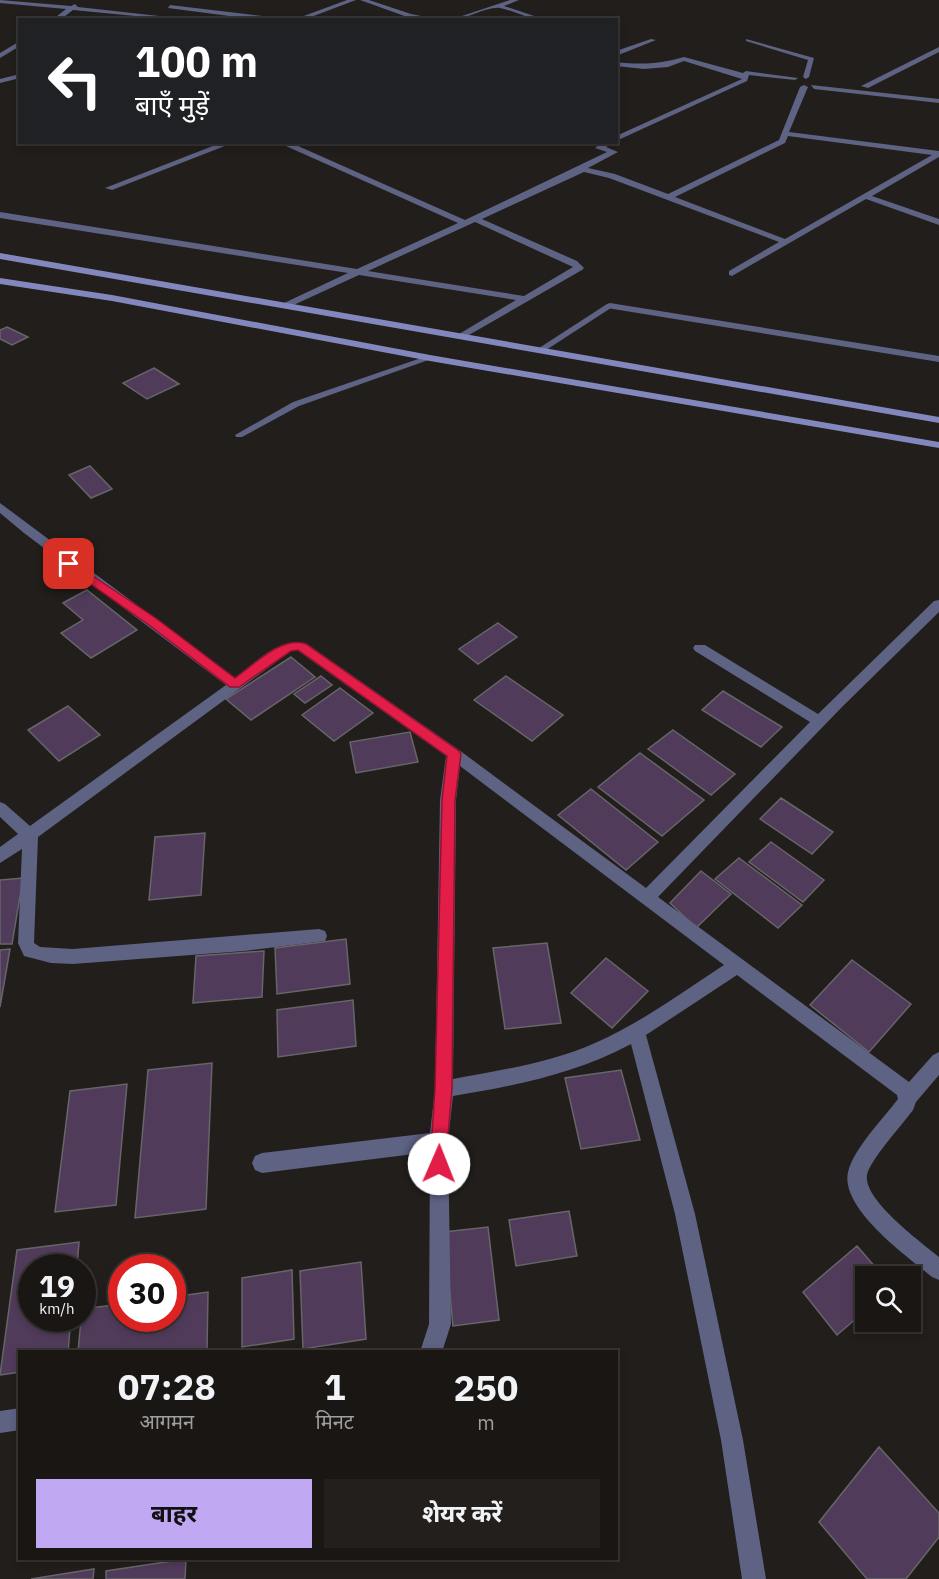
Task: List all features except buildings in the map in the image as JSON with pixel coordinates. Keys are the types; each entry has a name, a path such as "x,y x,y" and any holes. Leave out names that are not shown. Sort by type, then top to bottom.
{"street":[{"path":"58,18 86,0"},
{"path":"156,17 180,0"},
{"path":"174,15 195,0"},
{"path":"302,18 353,0"},
{"path":"363,0 410,16 424,18"},
{"path":"460,18 516,0"},
{"path":"1,1 156,17 174,15 200,18"},
{"path":"499,6 537,18"},
{"path":"170,7 262,18"},
{"path":"618,54 653,40"},
{"path":"748,40 812,59 806,77"},
{"path":"618,43 634,47"},
{"path":"0,56 18,44"},
{"path":"865,86 939,49"},
{"path":"618,55 668,65"},
{"path":"926,56 939,57"},
{"path":"618,64 644,67 668,65 684,59 745,78"},
{"path":"618,139 745,78 746,73 795,81 804,87 816,84 865,86 939,95"},
{"path":"0,81 18,76"},
{"path":"795,81 806,77"},
{"path":"806,77 816,84 939,101"},
{"path":"669,197 782,141 804,87"},
{"path":"786,134 939,154"},
{"path":"109,188 226,144"},
{"path":"286,144 466,224"},
{"path":"286,305 466,224 614,152 599,148 606,144"},
{"path":"732,273 939,154"},
{"path":"572,173 584,169 594,170 786,242"},
{"path":"865,196 939,222"},
{"path":"0,215 525,299"},
{"path":"462,336 579,268 574,263 476,219"},
{"path":"0,256 939,420"},
{"path":"0,281 112,298 430,358 939,445"},
{"path":"610,306 939,359"},
{"path":"0,507 53,552 153,622 234,684"},
{"path":"646,898 819,721 939,604"},
{"path":"0,856 234,684 286,648 296,645 454,754 903,1089 908,1097"},
{"path":"700,648 819,721"},
{"path":"432,1350 440,1323 439,1141 444,1089 448,800 454,754"},
{"path":"0,808 30,836 26,943 30,951 45,956 208,948 319,936"},
{"path":"444,1089 550,1068 600,1050 636,1031 738,965"},
{"path":"636,1031 685,1214 732,1440 754,1579"},
{"path":"939,1061 908,1097 857,1172 856,1187 862,1199 876,1214 939,1270"},
{"path":"262,1163 439,1141"},
{"path":"0,1422 18,1419"}],"lane":[{"path":"540,350 610,306"},
{"path":"239,435 296,404 430,358"}],"route":[{"path":"69,564 153,622 234,684 286,648 296,645 454,754 448,800 444,1089 439,1164"}]}
